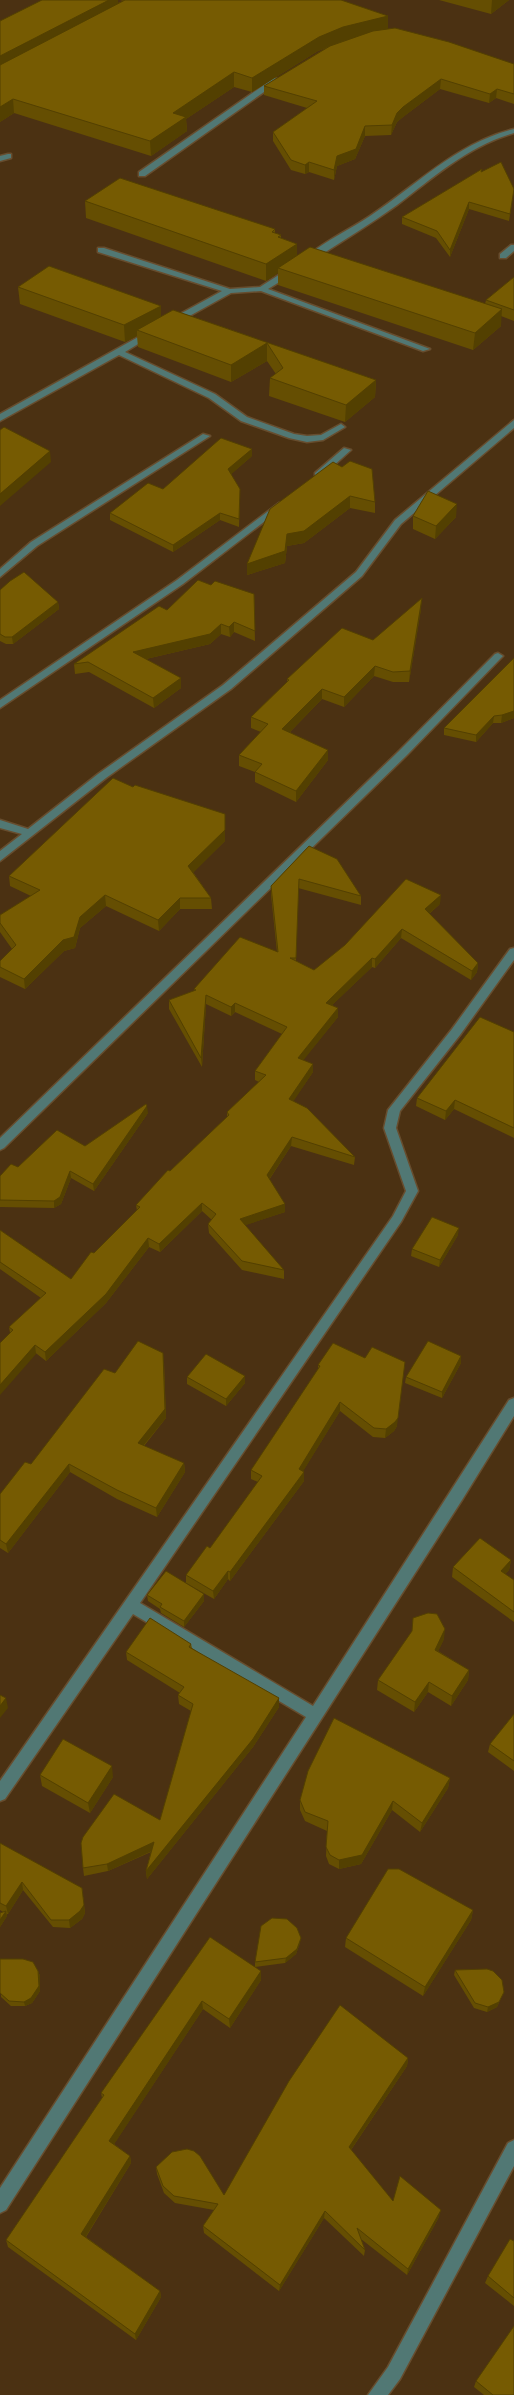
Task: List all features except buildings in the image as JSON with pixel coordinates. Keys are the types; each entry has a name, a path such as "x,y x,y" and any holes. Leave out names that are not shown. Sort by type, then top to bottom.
{"street":[{"path":"142,174 287,74"},
{"path":"303,263 392,204 471,147 501,134 514,131"},
{"path":"503,256 514,247"},
{"path":"101,250 228,291 262,289 426,348"},
{"path":"262,289 295,268"},
{"path":"0,418 228,291"},
{"path":"119,352 212,396 244,419 292,436 307,439 323,437 341,427"},
{"path":"0,857 102,776 227,687 359,574 398,522 514,423"},
{"path":"0,574 34,544 206,436"},
{"path":"309,482 347,450"},
{"path":"0,705 180,582 286,501"},
{"path":"0,1145 403,752 498,656"},
{"path":"0,824 30,833"},
{"path":"0,1794 397,1219 412,1191 390,1128 394,1110 456,1032 514,952"},
{"path":"0,2204 457,1496 514,1404"},
{"path":"131,1605 314,1715"},
{"path":"377,2395 394,2373 514,2149"}]}
